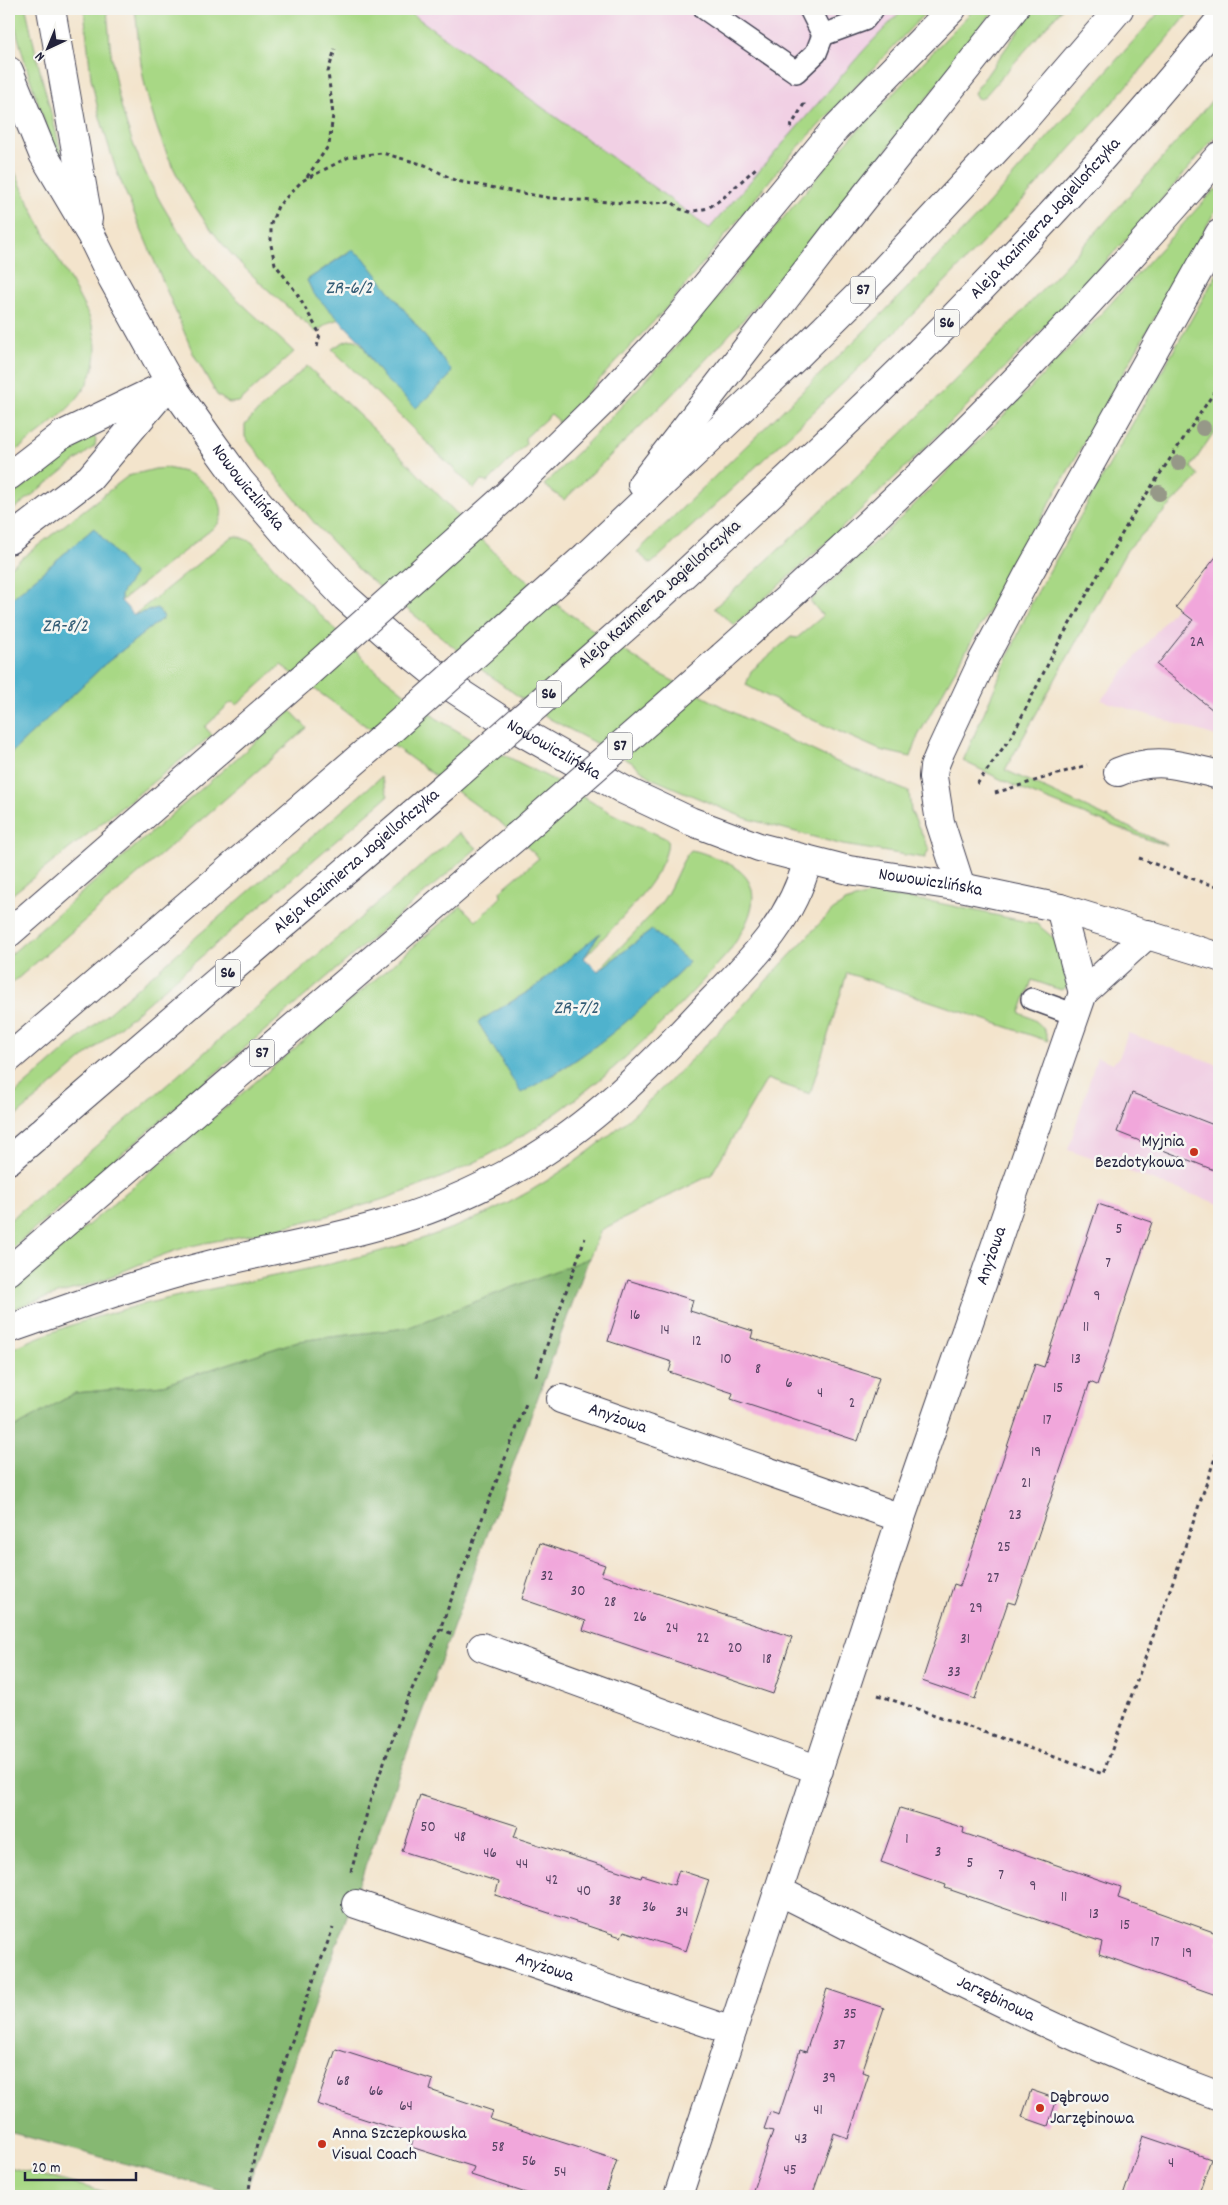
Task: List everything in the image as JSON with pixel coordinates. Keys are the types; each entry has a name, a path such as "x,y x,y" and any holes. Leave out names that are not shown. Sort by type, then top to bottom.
{"main road":[{"name":"Nowowiczlińska","path":"52,9 91,235"},
{"path":"9,933 300,680 504,498 616,388 675,323 835,129 952,9"},
{"name":"S7","path":"587,555 838,230 1014,9"},
{"name":"S7","path":"9,1058 382,738 587,555 883,271 1021,123 1119,9"},
{"name":"Aleja Kazimierza Jagiellończyka","path":"9,1160 446,785 652,604 795,471 942,328 1083,179 1170,81 1219,21"},
{"name":"Nowowiczlińska","path":"9,71 43,154 91,235 112,278 170,383 240,481 290,540 345,597 391,638 454,689 506,723 624,790 718,832 759,847 849,870 961,886 1060,908 1219,957"},
{"name":"S7","path":"9,1271 517,836 723,656 862,530 959,437 1087,305 1219,156"},
{"path":"961,886 940,822 933,777 934,767 983,660 1029,573 1219,234"},
{"path":"9,476 62,435 170,383"},
{"path":"9,540 90,478 170,383"},
{"path":"1118,772 1137,764 1158,762 1181,765 1219,775"},
{"path":"9,1329 209,1265 378,1226 465,1193 520,1166 568,1135 656,1060 756,954 769,940 789,910 808,860"},
{"path":"1060,908 1079,1004"},
{"path":"1079,1004 1148,934"},
{"name":"Anyżowa","path":"678,2196 901,1518 1079,1004"},
{"name":"Anyżowa","path":"561,1399 901,1518"},
{"path":"482,1647 819,1770"},
{"name":"Jarzębinowa","path":"779,1890 1031,2017 1166,2076 1219,2096"},
{"name":"Anyżowa","path":"352,1892 732,2031"}],"lane":[{"path":"705,9 796,72 816,53 823,35 810,9"},
{"path":"823,35 864,20 873,9"},
{"path":"1032,999 1079,1004"}],"path":[{"path":"317,346 320,334 296,292 275,264 271,244 271,224 278,206 317,166 329,145 333,115 332,93 328,72 335,49"},
{"path":"786,133 804,104 796,72"},
{"path":"306,179 350,157 382,153 425,165 456,181 550,198 638,204 672,202 680,209 690,212 708,208 723,198 764,160"},
{"path":"977,784 1013,734 1058,644 1134,513 1219,386"},
{"path":"995,793 1086,765 1118,772"},
{"path":"1139,858 1204,883 1219,886"},
{"path":"534,1383 585,1238"},
{"path":"352,1892 371,1798 406,1702 440,1628 531,1392"},
{"path":"847,1684 1103,1774 1176,1573 1219,1446"},
{"path":"248,2196 255,2151 301,2014 334,1926"}],"shaded area":[{"path":"405,9 903,9 864,50 709,230 670,199"},
{"path":"1219,553 1219,737 1101,700 1176,607"},
{"path":"1128,1033 1219,1065 1219,1204 1068,1150 1097,1057 1113,1063 1119,1058"}],"green space":[{"path":"11,9 26,9 40,71 73,196 38,104 23,57"},
{"path":"84,9 107,9 114,73 127,127 148,178 161,203 176,227 209,270 240,302 294,352 239,402 229,403 217,395 193,353 116,170 99,114 91,78"},
{"path":"135,9 405,9 709,229 864,50 903,9 929,9 788,158 669,305 558,424 558,420 551,414 525,438 526,444 488,482 480,481 474,489 332,349 347,341 357,340 361,343 372,362 452,371 351,250 307,280 313,293 339,319 330,322 316,332 237,260 212,231 186,191 165,149 157,127 142,72"},
{"path":"974,9 995,9 861,181 756,306 662,405 564,500 544,485 589,441 669,355 845,144"},
{"path":"1034,9 1062,9 984,97 981,99 977,98 974,93"},
{"path":"1162,9 1192,9 1095,121 942,285 750,473 651,564 637,552 885,311 982,211"},
{"path":"1219,92 1219,132 1125,240 994,379 849,521 734,625 714,608 847,486 976,359 1100,228"},
{"path":"9,157 36,217 88,314 95,339 95,361 89,380 78,397 46,428 9,456"},
{"path":"1214,190 1219,190 1219,204 918,736 911,757 880,750 813,720 746,685 751,671 791,637 797,638 823,616 810,601 903,516 1018,401 1090,326"},
{"path":"1219,270 1219,424 1191,467 1199,476 1127,550 1005,770 1167,845 1149,840 1025,791 963,761 1032,602"},
{"path":"307,366 378,433 503,561 565,611 656,672 756,724 835,761 909,792 911,811 929,849 925,858 843,845 745,818 653,779 631,762 550,719 482,670 360,571 316,525 245,437 245,425"},
{"path":"88,436 93,436 96,439 95,446 9,513 9,498"},
{"path":"167,468 190,474 210,489 220,503 222,510 221,518 217,525 121,601 121,594 94,528 9,601 9,568 128,476"},
{"path":"237,536 252,542 278,572 374,669 436,718 466,736 546,776 613,814 667,839 666,852 660,868 649,884 622,918 584,958 599,935 534,988 478,1022 553,1075 621,1026 689,962 652,930 598,971 663,900 687,854 691,850 733,866 745,876 751,887 753,899 751,912 728,953 631,1053 559,1111 521,1137 480,1160 438,1179 368,1204 272,1230 187,1247 157,1257 95,1283 9,1311 9,1294 18,1285 461,906 476,921 499,899 501,896 500,891 539,858 501,823 281,665 237,705 233,702 229,704 205,727 212,735 9,897 9,755 105,664 164,617 157,608 134,615 231,537"},
{"path":"291,711 307,728 9,986 9,956"},
{"path":"381,777 388,796 9,1122 9,1099"},
{"path":"459,833 477,848 9,1251 9,1221"},
{"path":"872,894 934,902 1037,924 1057,941 1068,986 1061,990 1032,980 1020,1013 1042,1027 1048,1041 847,973 810,1094 767,1079 711,1175 601,1230 589,1258 407,1328 298,1341 163,1385 75,1393 9,1431 9,1350 66,1327 125,1309 368,1255 428,1237 486,1214 529,1191 570,1165 644,1105 713,1038 832,911 845,902"},
{"path":"589,1258 244,2196 9,2132 9,1431 75,1393 163,1385 298,1341 407,1328"},
{"path":"9,2167 121,2196 9,2196"}],"water":[{"name":"ZR-6/2","path":"352,250 363,257 452,371 449,377 416,408 384,378 372,362 362,343 313,293 307,280"},
{"name":"ZR-8/2","path":"94,528 134,575 121,594 121,601 134,615 157,608 164,617 105,664 9,755 9,601"},
{"name":"ZR-7/2","path":"652,930 689,962 640,1009 608,1036 557,1072 521,1093 478,1022 534,988 600,933 584,958 598,971"}],"building":[{"path":"1219,553 1219,702 1213,710 1157,665 1193,620 1176,607"},
{"name":"Myjnia Bezdotykowa","path":"1132,1093 1219,1127 1219,1172 1117,1132"},
{"path":"1098,1204 1152,1222 1097,1385 1090,1382 1015,1604 1008,1602 975,1699 922,1681 954,1584 960,1586 1035,1364 1044,1367"},
{"path":"628,1280 693,1300 690,1311 753,1331 751,1338 879,1378 858,1441 731,1399 733,1393 669,1372 672,1362 608,1341"},
{"path":"540,1543 605,1565 601,1575 792,1637 773,1694 583,1630 586,1621 522,1599"},
{"path":"420,1795 518,1826 514,1837 641,1878 642,1875 674,1885 679,1870 709,1880 686,1951 624,1931 621,1937 495,1895 499,1882 402,1851"},
{"path":"900,1808 964,1828 963,1833 1121,1887 1118,1898 1219,1934 1219,1996 1099,1954 1102,1942 945,1888 946,1885 881,1862"},
{"path":"827,1989 884,2008 862,2072 869,2074 848,2138 834,2133 812,2196 751,2196 773,2131 764,2129 770,2112 779,2115 800,2050 806,2052"},
{"path":"336,2049 433,2080 430,2090 493,2111 490,2119 617,2160 605,2196 535,2196 471,2175 474,2167 411,2147 414,2135 317,2104"},
{"name":"Dąbrowo Jarzębinowa","path":"1031,2090 1057,2099 1048,2126 1022,2117"},
{"path":"1143,2136 1211,2159 1198,2196 1123,2196"}],"place":[{"name":"Myjnia Bezdotykowa","path":"1194,1152"},
{"name":"Dąbrowo Jarzębinowa","path":"1040,2108"},
{"name":"Anna Szczepkowska Visual Coach","path":"322,2144"}]}
